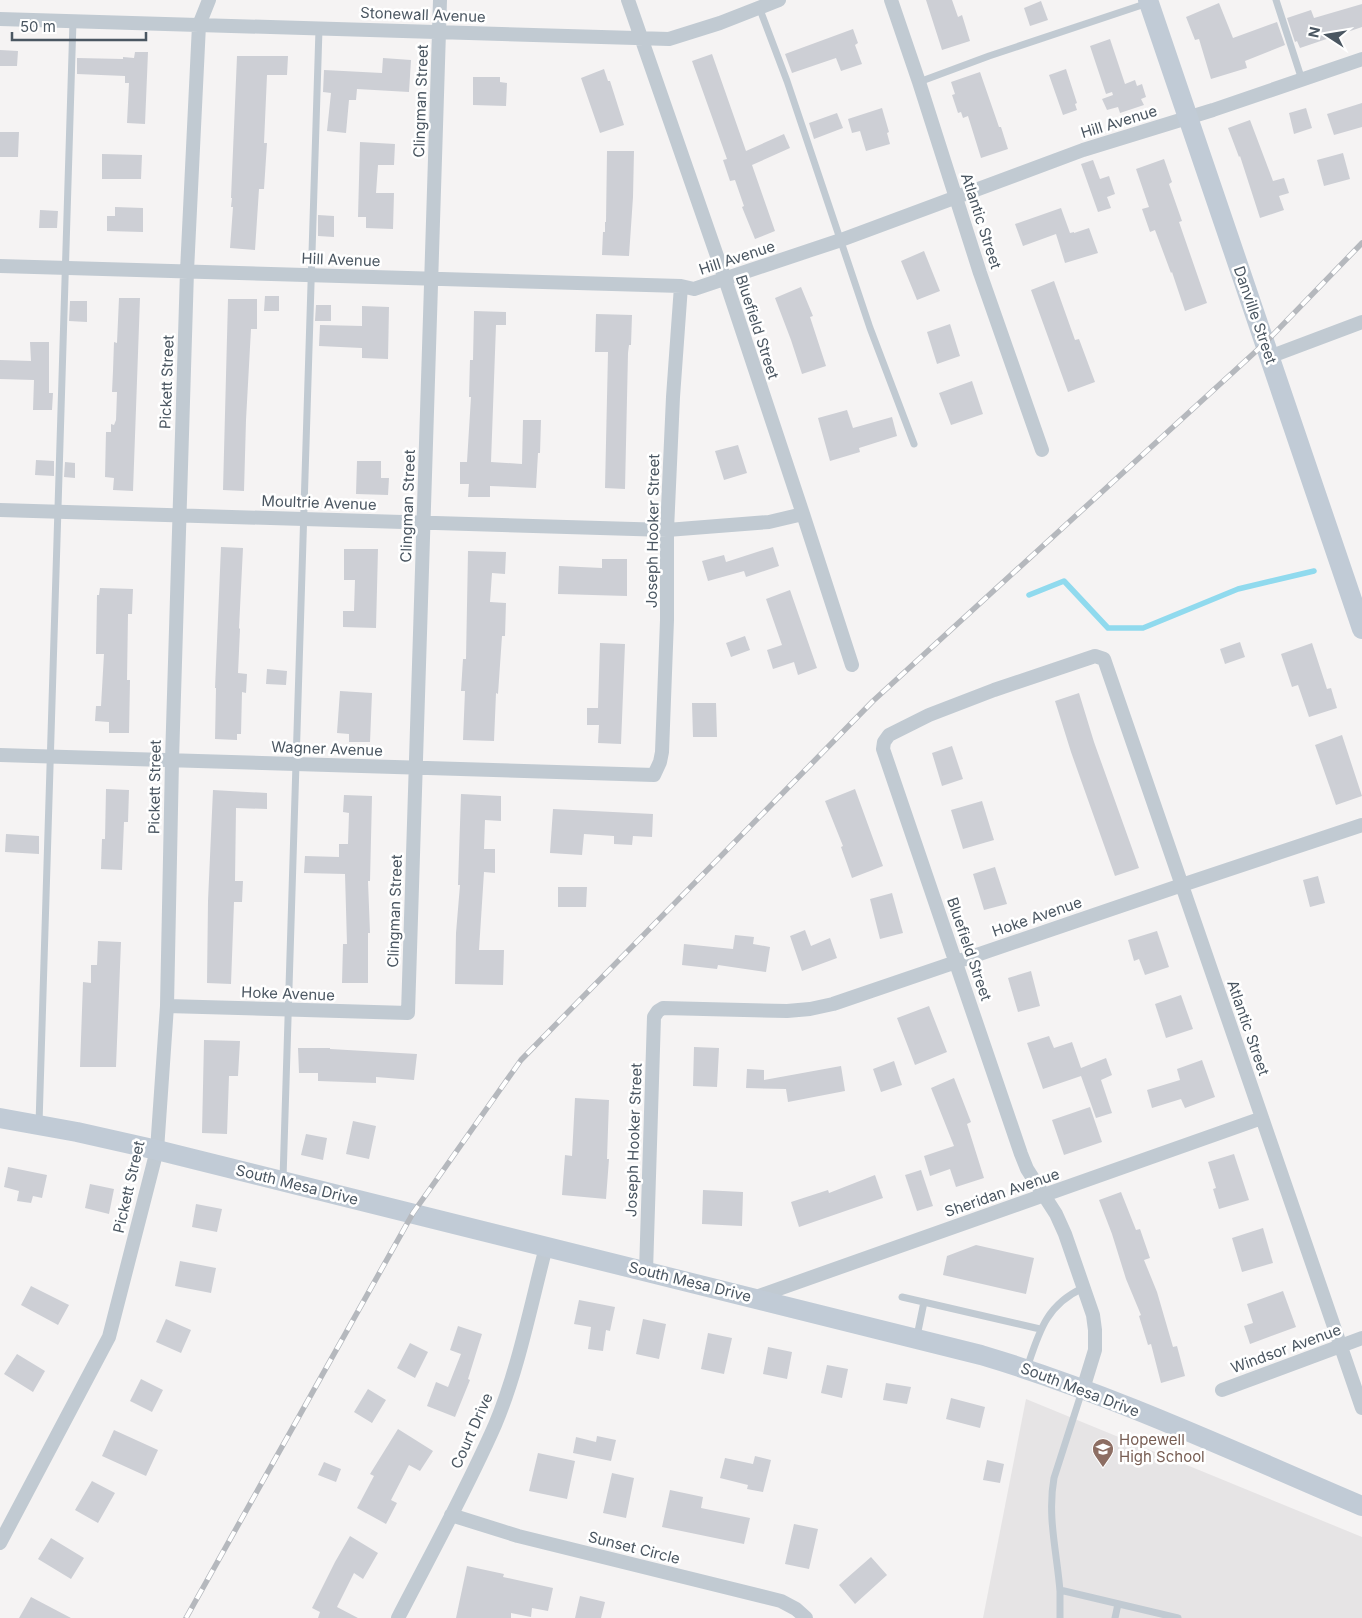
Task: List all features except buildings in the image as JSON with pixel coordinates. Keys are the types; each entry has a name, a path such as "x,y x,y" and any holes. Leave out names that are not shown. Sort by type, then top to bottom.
{"main road":[{"name":"Danville Street","path":"1148,2 1362,629"},
{"name":"South Mesa Drive","path":"0,1118 157,1150 646,1271 1026,1368 1130,1408 1362,1506"}],"street":[{"name":"Pickett Street","path":"0,1543 109,1337 157,1150 167,1006 172,760 187,271 199,25 209,0"},
{"name":"Clingman Street","path":"408,1013 440,0"},
{"name":"Bluefield Street","path":"628,0 724,279 852,665"},
{"name":"Stonewall Avenue","path":"0,19 669,39 685,35 779,0"},
{"name":"Atlantic Street","path":"891,0 980,273 1042,450"},
{"name":"Hill Avenue","path":"0,266 681,286 694,289 841,240 1083,150 1188,118 1362,59"},
{"name":"Joseph Hooker Street","path":"654,775 662,752 667,620 667,530 673,397 681,286"},
{"path":"1269,357 1362,322"},
{"name":"Moultrie Avenue","path":"0,510 667,530 769,522 803,514"},
{"name":"Bluefield Street","path":"1083,1389 1095,1350 1093,1315 1065,1234 1056,1214 1027,1169 1021,1154 883,749 884,742 889,735 929,715 994,690 1095,656 1104,659"},
{"name":"Atlantic Street","path":"1104,659 1362,1408"},
{"name":"Wagner Avenue","path":"0,755 654,775"},
{"name":"Hoke Avenue","path":"658,1011 668,1007 810,1009 850,999 1362,825"},
{"name":"Hoke Avenue","path":"167,1006 408,1013"},
{"name":"Joseph Hooker Street","path":"646,1271 654,1018 658,1011"},
{"name":"Sheridan Avenue","path":"752,1298 1262,1118"},
{"name":"Court Drive","path":"398,1618 495,1424 521,1345 546,1247"},
{"name":"Windsor Avenue","path":"1222,1390 1362,1338"},
{"name":"Sunset Circle","path":"451,1515 528,1538 780,1600 796,1609 806,1618"}],"lane":[{"path":"1276,0 1302,80"},
{"path":"919,82 1148,2"},
{"path":"759,7 787,80 870,328 914,444"},
{"path":"38,1125 73,21"},
{"path":"283,1182 319,28"},
{"path":"1026,1368 1040,1329 1060,1302 1070,1294 1083,1288"},
{"path":"902,1297 1040,1329"},
{"path":"916,1339 924,1302"},
{"path":"1060,1618 1060,1590 1050,1514 1052,1488 1083,1389"},
{"path":"1060,1590 1176,1618"},
{"path":"1114,1618 1118,1604"}],"shaded area":[{"name":"Hopewell High School","path":"1026,1399 1362,1537 1362,1618 983,1618"}],"waterway":[{"path":"1029,595 1064,581 1108,628 1143,628 1238,589 1314,571"}],"railway":[{"path":"186,1618 413,1213 521,1060 873,701 1265,343 1362,243"}],"place":[{"name":"Hopewell High School","path":"1103,1468"}]}
